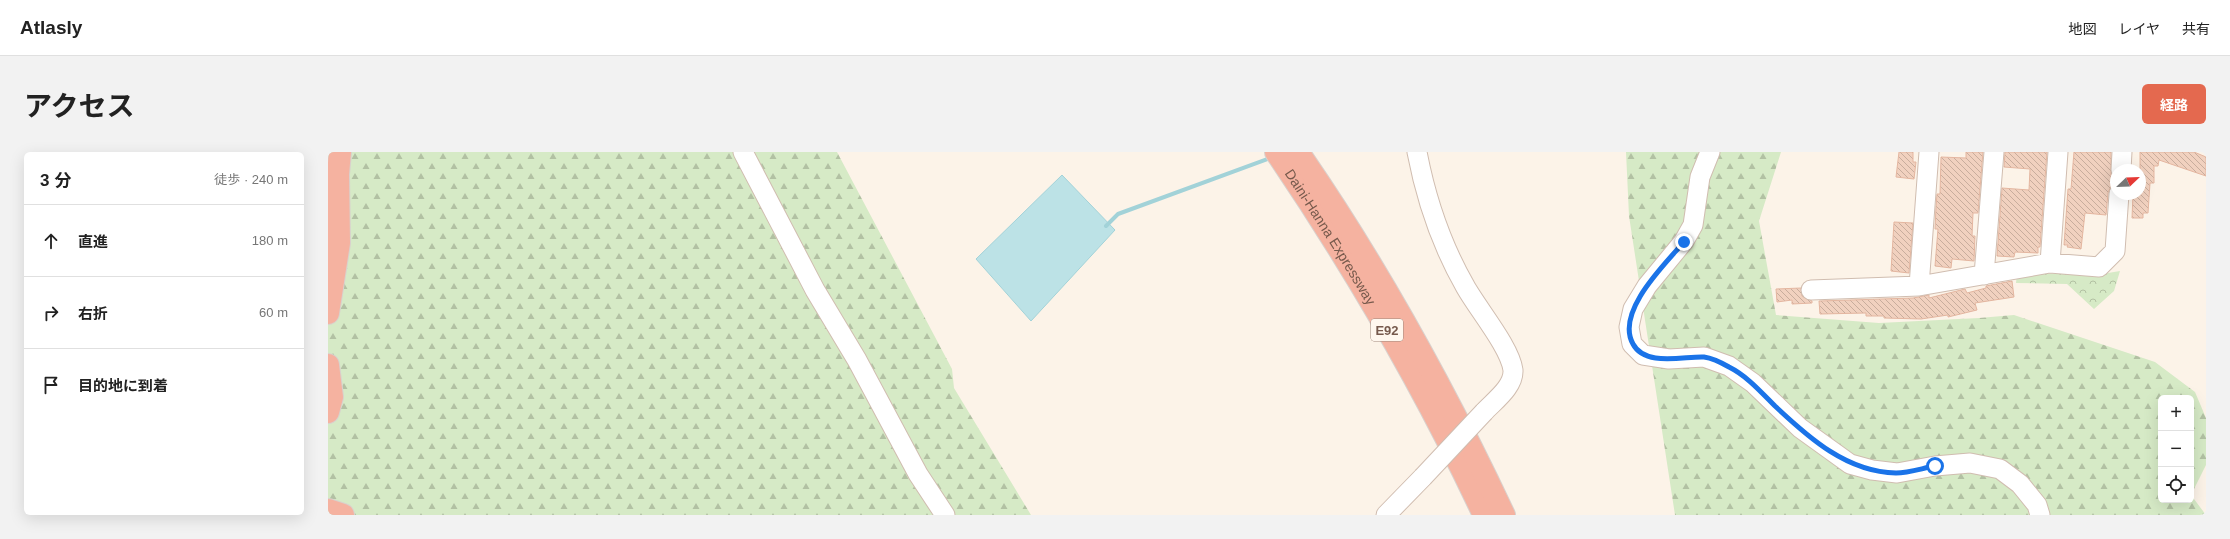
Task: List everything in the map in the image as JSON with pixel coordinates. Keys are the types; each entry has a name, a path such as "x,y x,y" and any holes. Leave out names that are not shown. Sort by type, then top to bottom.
{"highway":[{"path":"328,313 339,243 338,174 340,152"},
{"name":"Daini-Hanna Expressway","path":"1276,152 1380,318 1428,402 1484,515"},
{"name":"Daini-Hanna Expressway","path":"1298,152 1396,309 1443,394 1504,515"},
{"path":"328,364 332,397 328,412"},
{"path":"328,510 344,515"}],"street":[{"path":"743,152 815,290 857,360 918,474 945,515"},
{"path":"1386,515 1504,391 1512,377 1512,370 1507,352 1464,286 1441,241 1423,184 1417,152"},
{"path":"1710,152 1700,177 1693,225 1684,242 1647,286 1633,309 1629,327 1632,344 1643,355 1669,359 1704,357 1729,366 1753,383 1800,428 1850,464 1872,470 1897,473 1935,466 1970,463 2000,469 2020,484 2037,505 2040,515"},
{"path":"1919,286 1929,152"},
{"path":"1984,275 1994,152"},
{"path":"2050,264 2058,152"},
{"path":"2121,164 2122,152"},
{"path":"1811,290 1919,286 2050,264 2099,267 2115,251 2119,200"}],"green space":[{"path":"328,152 837,152 952,369 954,388 1031,515 328,515"},
{"path":"1626,152 1781,152 1759,221 1776,315 1879,323 2014,315 2155,362 2195,392 2206,418 2206,465 2194,489 2194,395 2158,395 2158,503 2194,503 2194,499 2206,515 1675,515 1629,216"},
{"path":"2120,271 2114,291 2094,309 2067,284 2016,283 2017,273 2102,274"}],"water":[{"path":"1062,175 1115,230 1031,321 976,259"}],"building":[{"path":"1899,152 1913,152 1913,162 1916,162 1914,179 1896,177"},
{"path":"1966,152 1983,152 1978,213 1973,213 1972,236 1975,236 1974,261 1952,259 1951,268 1935,266 1938,229 1935,229 1936,207 1937,194 1940,194 1941,157 1966,158"},
{"path":"2005,152 2047,152 2040,247 2038,247 2038,253 2015,252 2014,257 1997,256 2002,188 2029,190 2030,169 2004,167"},
{"path":"2074,152 2111,152 2110,188 2108,193 2106,215 2085,213 2081,249 2067,247 2068,245 2064,245 2068,189 2071,189"},
{"path":"2140,152 2194,152 2206,157 2206,176 2159,160 2158,166 2154,166 2154,183 2150,183 2148,213 2143,213 2143,218 2132,218 2133,200 2146,200 2146,164 2140,164"},
{"path":"1894,222 1913,223 1909,273 1891,271"},
{"path":"2012,281 2014,297 1975,303 1977,310 1948,317 1948,315 1921,319 1884,318 1884,316 1866,316 1866,313 1820,314 1819,301 1913,298 1929,295 1929,298 1965,289 1967,293 1986,288 1986,286"},
{"path":"1801,288 1802,296 1812,301 1812,303 1792,304 1792,300 1777,302 1776,289"}],"waterway":[{"path":"1106,226 1118,214 1273,157"}],"route":[{"path":"1684,242 1647,286 1633,309 1629,327 1632,344 1643,355 1669,359 1704,357 1729,366 1753,383 1800,428 1828,450 1850,464 1872,470 1897,473 1935,466"}]}
